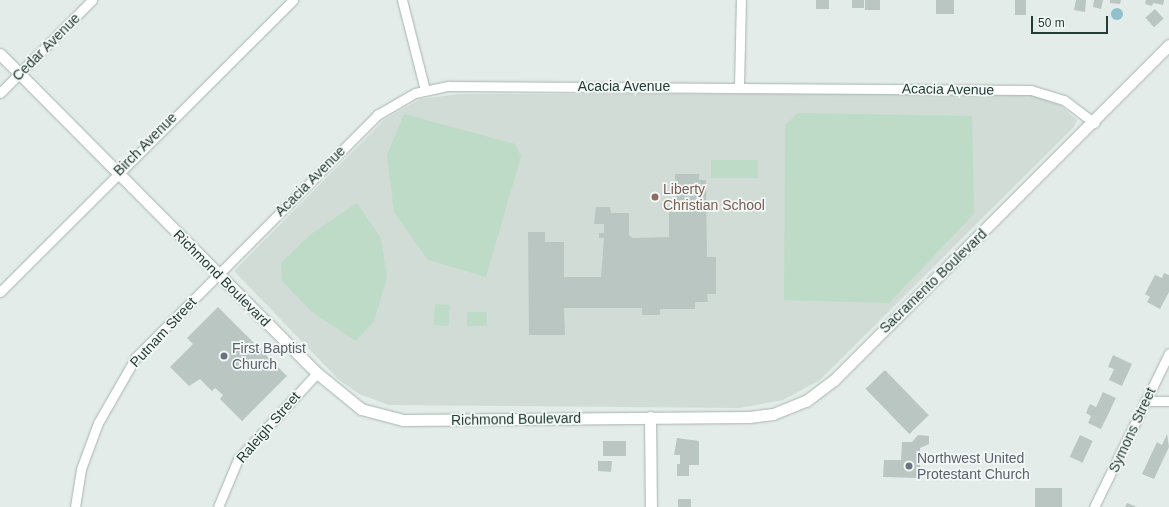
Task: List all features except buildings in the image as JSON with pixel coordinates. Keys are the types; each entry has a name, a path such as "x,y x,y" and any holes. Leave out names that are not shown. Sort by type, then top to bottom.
{"street":[{"name":"Cedar Avenue","path":"0,93 92,0"},
{"name":"Birch Avenue","path":"0,292 117,172 293,0"},
{"path":"402,0 425,90"},
{"path":"740,86 741,0"},
{"name":"Sacramento Boulevard","path":"650,417 761,416 786,410 817,393 1094,123 1169,45"},
{"name":"Richmond Boulevard","path":"0,54 317,373 361,409 403,420 650,417"},
{"name":"Acacia Avenue","path":"218,273 377,115 401,99 425,90 449,86 740,86 1031,90 1064,100 1094,123"},
{"name":"Putnam Street","path":"75,507 86,452 115,389 136,358 218,273"},
{"name":"Symons Street","path":"1094,507 1169,353"},
{"name":"Raleigh Street","path":"218,507 238,459 317,373"},
{"path":"1145,401 1169,401"},
{"path":"650,417 651,507"}],"shaded area":[{"name":"Liberty Christian School","path":"458,94 1029,94 1059,104 1077,120 1074,127 820,380 783,400 740,408 389,405 359,394 338,379 234,271 385,119 421,99"}],"green space":[{"path":"798,113 972,116 974,214 889,303 784,300 785,125"},
{"path":"404,114 515,144 521,156 486,277 428,260 394,212 387,155"},
{"path":"711,160 758,160 758,178 711,178"},
{"path":"357,203 381,238 387,277 374,321 356,341 312,312 282,281 281,263 311,234"},
{"path":"435,304 450,305 448,326 434,325"},
{"path":"467,312 487,312 487,326 467,326"}],"water":[{"path":"1115,8 1119,8 1123,14 1119,20 1115,20 1111,16 1111,12"}],"place":[{"name":"Liberty Christian School","path":"655,197"},
{"name":"First Baptist Church","path":"224,356"},
{"name":"Northwest United Protestant Church","path":"909,466"}]}
